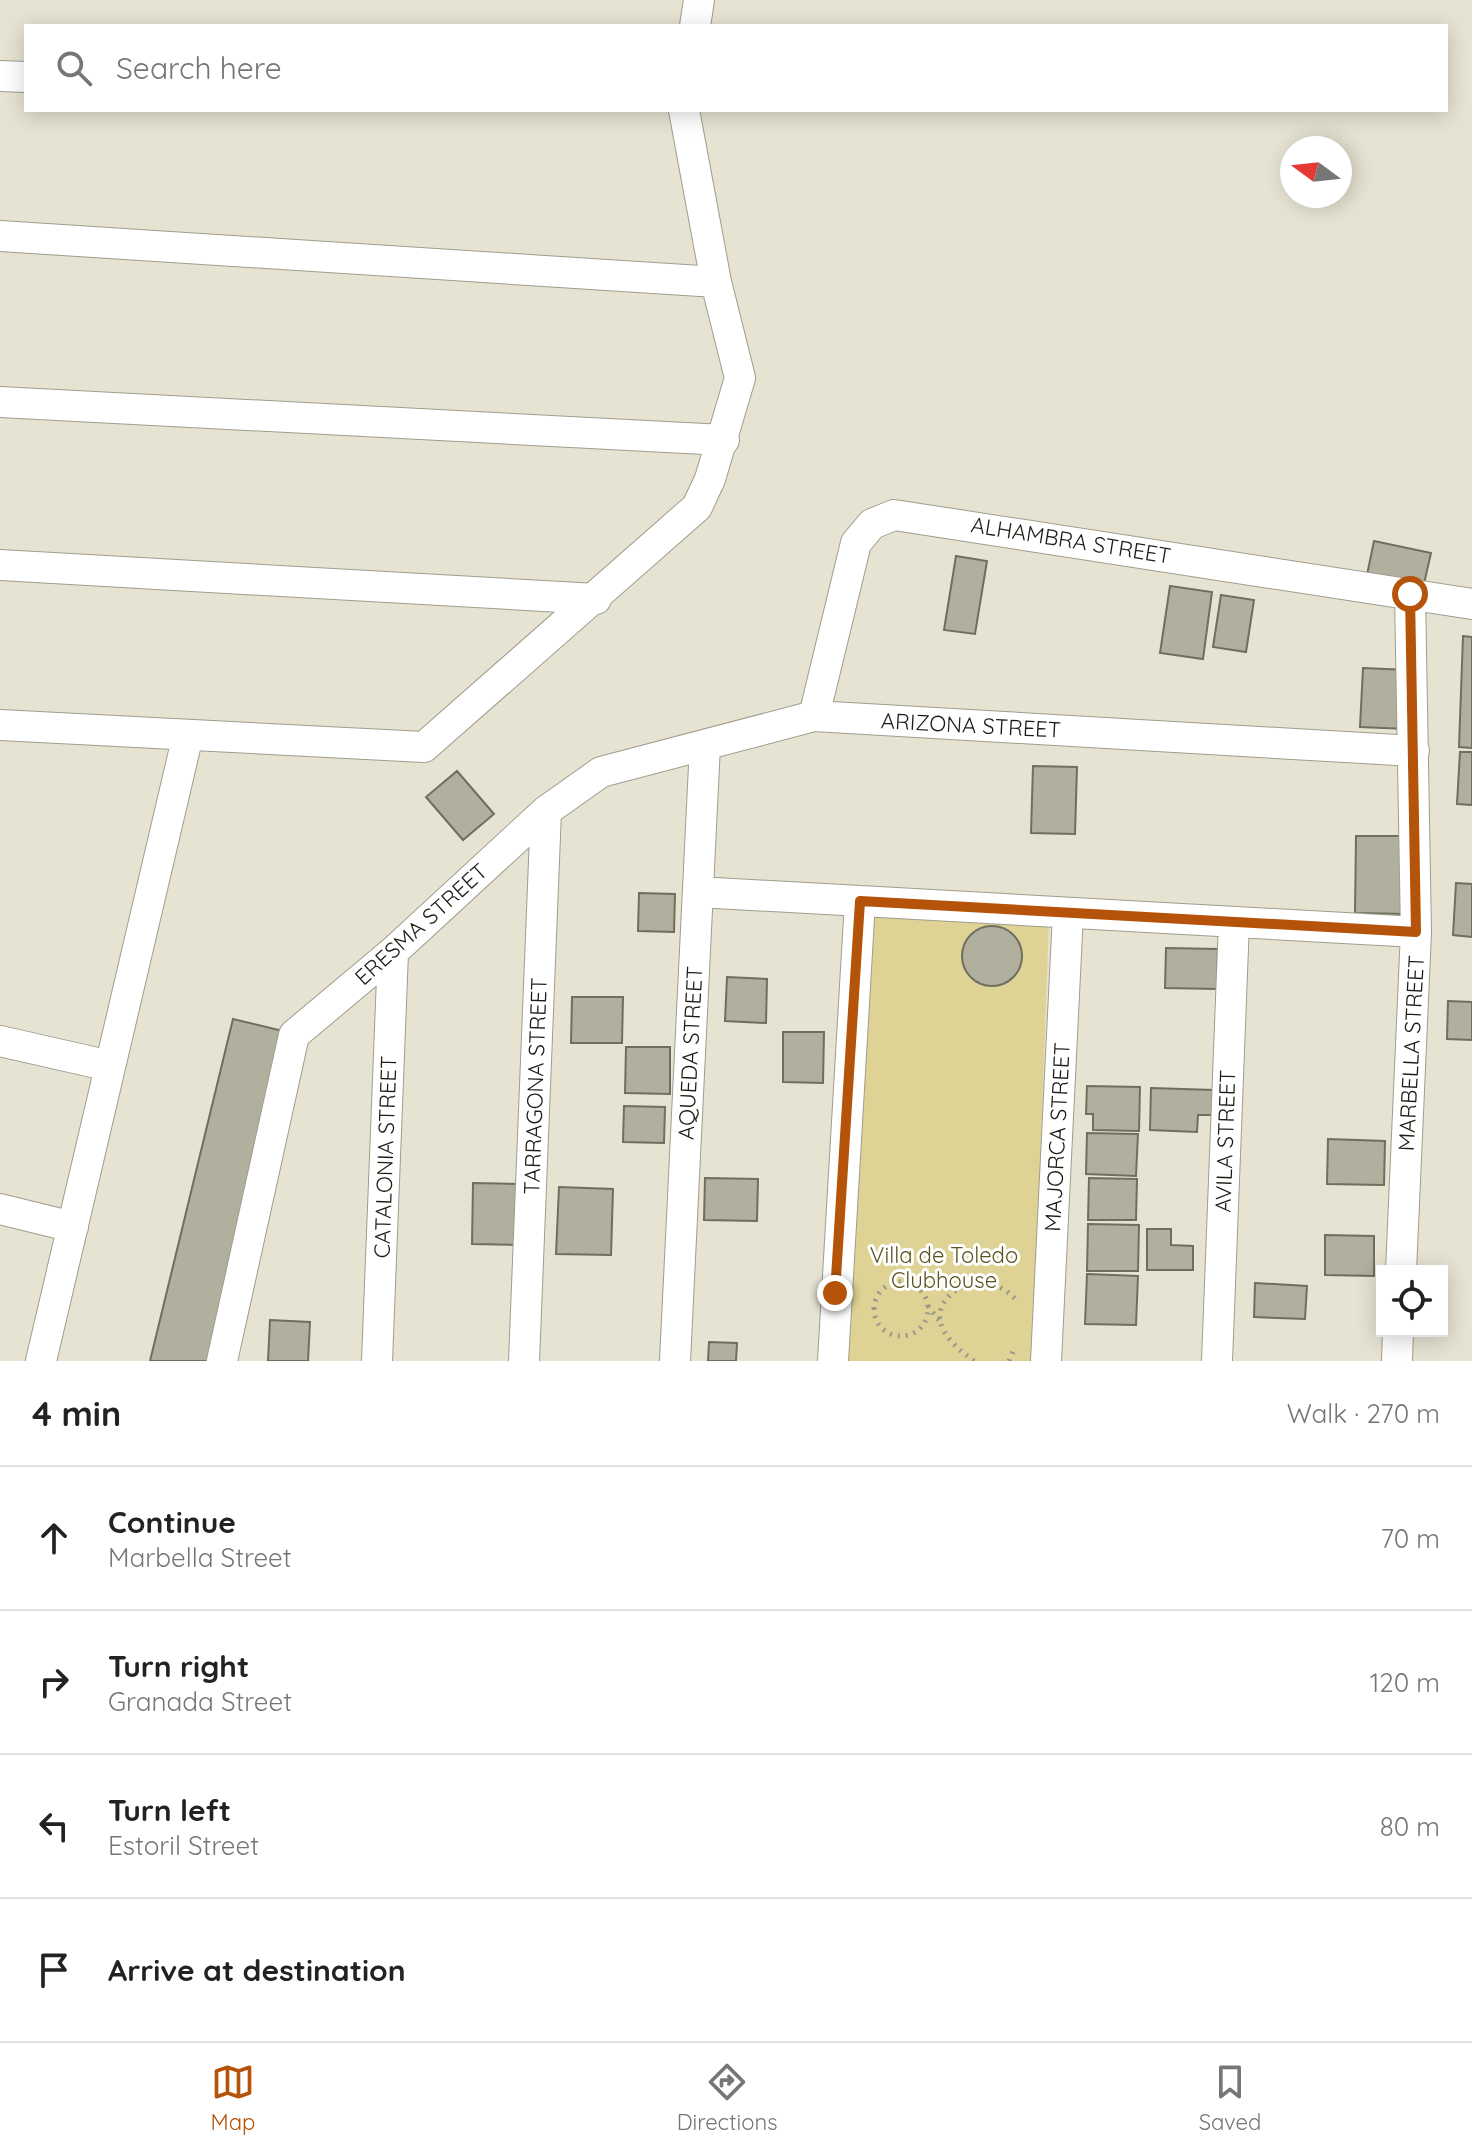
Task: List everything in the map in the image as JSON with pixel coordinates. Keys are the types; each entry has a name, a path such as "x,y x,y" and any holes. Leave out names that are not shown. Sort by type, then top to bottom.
{"street":[{"path":"695,24 699,0"},
{"path":"0,76 24,77"},
{"path":"0,725 424,747 596,599 697,507 724,440 740,378 716,282 684,112"},
{"path":"0,236 716,282"},
{"path":"0,402 724,440"},
{"name":"ALHAMBRA STREET","path":"814,716 856,543 872,524 894,515 1472,604"},
{"path":"0,565 596,599"},
{"name":"MARBELLA STREET","path":"1401,1265 1416,932 1410,594"},
{"name":"ARIZONA STREET","path":"546,811 601,772 814,716 1414,751"},
{"path":"41,1361 188,735"},
{"name":"AQUEDA STREET","path":"675,1361 705,745"},
{"name":"ERESMA STREET","path":"222,1361 294,1035 393,952 546,811"},
{"name":"TARRAGONA STREET","path":"524,1361 546,811"},
{"path":"698,892 1416,932"},
{"path":"833,1361 860,901"},
{"name":"MAJORCA STREET","path":"1046,1361 1068,913"},
{"name":"AVILA STREET","path":"1217,1361 1234,922"},
{"name":"CATALONIA STREET","path":"377,1361 393,952"},
{"path":"0,1041 110,1066"},
{"path":"0,1209 73,1227"},
{"path":"1397,1361 1398,1337"}],"path":[{"path":"941,1323 946,1301 956,1291 982,1281 1008,1290 1023,1313"},
{"path":"928,1305 924,1322 911,1334 885,1330 875,1316 876,1298 888,1285 905,1282 920,1290 951,1341 974,1361"},
{"path":"1009,1361 1017,1342"}],"green space":[{"name":"Villa de Toledo Clubhouse","path":"868,914 1049,922 1033,1361 847,1361"}],"building":[{"path":"1374,541 1431,553 1423,588 1367,575"},
{"path":"956,556 987,561 975,634 944,630"},
{"path":"1170,586 1212,592 1203,659 1160,653"},
{"path":"1221,595 1254,600 1246,652 1213,647"},
{"path":"1463,636 1472,637 1472,748 1459,747"},
{"path":"1363,668 1408,670 1406,729 1360,727"},
{"path":"1460,752 1472,752 1472,805 1457,804"},
{"path":"1033,766 1077,767 1075,834 1031,833"},
{"path":"457,771 494,814 463,840 426,797"},
{"path":"1356,836 1406,836 1405,914 1355,913"},
{"path":"1456,883 1472,884 1472,937 1453,935"},
{"path":"639,893 675,894 674,932 638,931"},
{"path":"992,926 1004,928 1013,935 1020,944 1020,968 1013,977 1004,984 992,986 980,984 971,977 964,968 962,956 964,944 971,935 980,928"},
{"path":"1166,948 1218,949 1217,989 1165,988"},
{"path":"727,977 767,979 766,1023 725,1021"},
{"path":"572,997 623,997 622,1043 571,1043"},
{"path":"1448,1001 1472,1002 1472,1040 1447,1039"},
{"path":"233,1019 287,1032 211,1361 150,1361"},
{"path":"783,1032 824,1032 823,1083 783,1082"},
{"path":"626,1047 670,1047 670,1094 625,1093"},
{"path":"1087,1086 1140,1087 1139,1131 1093,1130 1093,1114 1086,1114"},
{"path":"1151,1088 1214,1090 1213,1115 1198,1115 1197,1132 1150,1130"},
{"path":"624,1106 665,1107 664,1143 623,1142"},
{"path":"1087,1133 1138,1134 1136,1176 1086,1174"},
{"path":"1328,1139 1385,1141 1384,1185 1327,1184"},
{"path":"705,1178 758,1179 757,1221 704,1220"},
{"path":"1089,1178 1137,1179 1136,1220 1088,1220"},
{"path":"473,1183 519,1184 517,1245 472,1244"},
{"path":"559,1187 613,1189 611,1255 556,1254"},
{"path":"1088,1224 1139,1225 1138,1271 1087,1271"},
{"path":"1147,1229 1171,1229 1171,1245 1193,1246 1193,1270 1147,1270"},
{"path":"1325,1235 1374,1236 1374,1276 1325,1275"},
{"path":"1087,1274 1138,1276 1136,1325 1085,1324"},
{"path":"1255,1283 1307,1286 1305,1319 1254,1317"},
{"path":"270,1320 310,1322 308,1361 268,1361"},
{"path":"709,1342 737,1343 736,1361 708,1361"}],"route":[{"path":"835,1293 860,901 1416,932 1410,594"}]}
